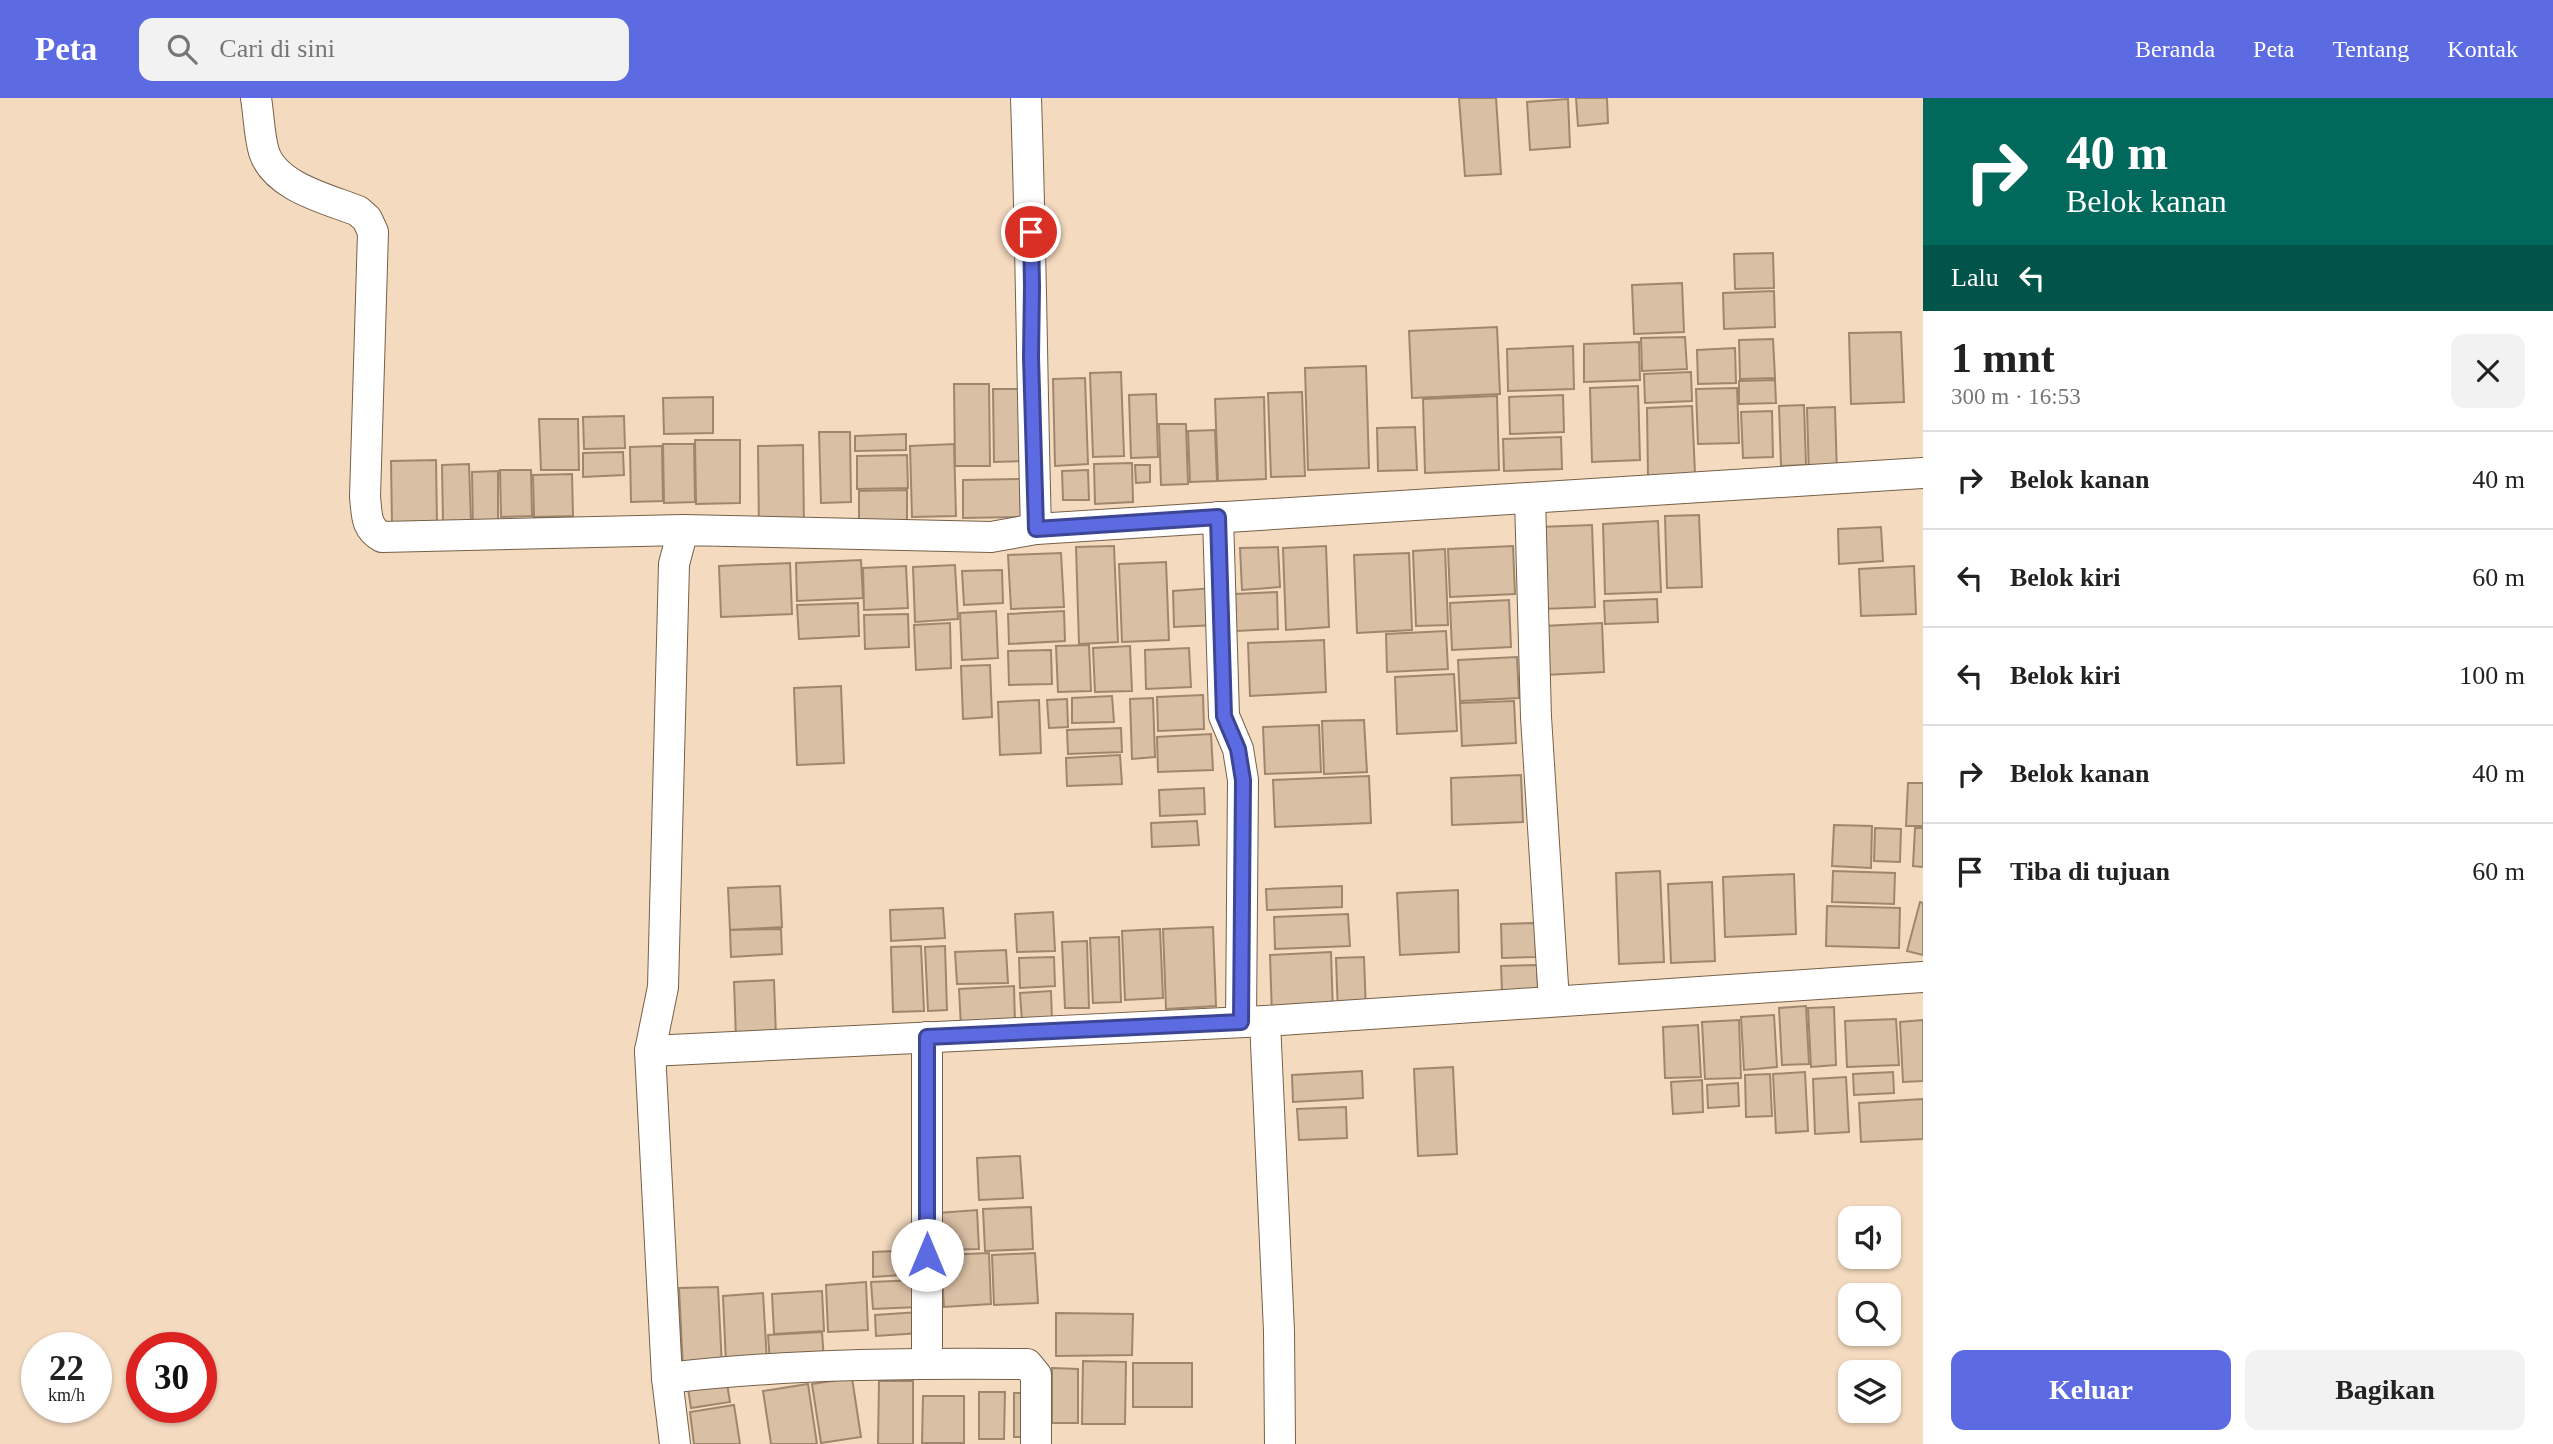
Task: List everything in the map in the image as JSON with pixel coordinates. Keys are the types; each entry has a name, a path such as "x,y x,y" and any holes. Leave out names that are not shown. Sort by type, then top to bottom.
{"street":[{"path":"256,98 265,153 274,171 288,183 358,211 368,219 373,232 365,497 368,524 373,532 382,537 683,530 992,537 1036,529 1923,473"},
{"path":"1026,98 1036,529"},
{"path":"1530,498 1535,717 1554,1002"},
{"path":"1218,517 1224,716 1238,749 1243,780 1253,1021 1279,1331 1280,1444"},
{"path":"675,1444 667,1378 650,1051 663,987 674,564 683,530"},
{"path":"650,1051 1253,1021 1923,977"},
{"path":"927,1037 927,1364"},
{"path":"667,1378 723,1372 927,1364 1027,1364 1036,1375 1036,1444"}],"building":[{"path":"1459,98 1496,98 1501,174 1465,176"},
{"path":"1576,98 1607,98 1608,123 1578,126"},
{"path":"1568,99 1570,147 1530,150 1527,102"},
{"path":"1773,253 1774,288 1735,289 1734,254"},
{"path":"1682,283 1684,332 1634,334 1632,285"},
{"path":"1774,291 1775,327 1724,329 1723,293"},
{"path":"1497,327 1500,394 1412,398 1409,331"},
{"path":"1901,332 1904,402 1851,404 1849,333"},
{"path":"1685,337 1687,369 1642,371 1641,338"},
{"path":"1773,339 1775,378 1740,379 1739,340"},
{"path":"1639,342 1640,380 1584,382 1584,344"},
{"path":"1573,346 1574,389 1508,391 1507,349"},
{"path":"1735,348 1736,383 1698,384 1697,350"},
{"path":"1366,366 1369,468 1308,470 1305,368"},
{"path":"1121,372 1124,456 1093,457 1090,373"},
{"path":"1691,372 1692,401 1645,403 1644,374"},
{"path":"1085,378 1088,464 1055,466 1053,379"},
{"path":"1775,380 1776,403 1739,404 1739,381"},
{"path":"954,384 989,384 990,466 955,466"},
{"path":"1638,386 1640,460 1592,462 1590,388"},
{"path":"1737,388 1739,443 1698,444 1696,389"},
{"path":"993,389 1024,389 1025,461 994,462"},
{"path":"1302,392 1305,476 1271,477 1268,393"},
{"path":"1156,394 1158,457 1131,458 1129,395"},
{"path":"1563,395 1564,432 1510,434 1509,397"},
{"path":"1497,396 1499,470 1425,473 1423,399"},
{"path":"713,397 713,433 664,434 663,398"},
{"path":"1264,397 1266,479 1218,481 1215,399"},
{"path":"1804,405 1806,465 1781,466 1779,406"},
{"path":"1692,406 1695,474 1648,476 1647,408"},
{"path":"1835,407 1837,475 1809,476 1807,408"},
{"path":"1772,411 1773,457 1743,458 1741,412"},
{"path":"624,416 625,448 584,449 583,417"},
{"path":"539,419 578,419 579,470 541,470"},
{"path":"1159,424 1186,424 1188,484 1161,485"},
{"path":"1415,427 1417,470 1378,471 1377,428"},
{"path":"1215,430 1217,481 1190,482 1188,431"},
{"path":"819,432 850,432 851,502 821,503"},
{"path":"906,434 906,450 855,451 855,436"},
{"path":"1561,437 1562,469 1504,471 1503,439"},
{"path":"695,440 740,440 740,503 696,504"},
{"path":"663,444 694,444 695,502 664,503"},
{"path":"954,444 956,516 912,517 910,446"},
{"path":"803,445 804,530 759,531 758,446"},
{"path":"662,446 663,501 631,502 630,447"},
{"path":"623,452 624,475 583,477 583,453"},
{"path":"907,455 908,488 857,489 857,456"},
{"path":"436,460 437,525 392,526 391,461"},
{"path":"1132,463 1133,502 1095,504 1094,464"},
{"path":"469,464 471,522 443,523 442,465"},
{"path":"1135,465 1150,465 1150,482 1136,483"},
{"path":"500,470 531,470 532,516 501,517"},
{"path":"1088,470 1089,500 1063,500 1062,471"},
{"path":"498,471 498,529 473,530 472,472"},
{"path":"572,474 573,516 534,517 533,475"},
{"path":"1020,479 1021,517 963,518 963,480"},
{"path":"907,490 907,526 859,527 859,491"},
{"path":"1699,515 1702,587 1667,588 1665,516"},
{"path":"1658,521 1661,592 1605,594 1603,524"},
{"path":"1592,525 1595,607 1541,609 1538,527"},
{"path":"1881,527 1883,561 1839,564 1838,529"},
{"path":"1114,546 1118,642 1079,644 1076,547"},
{"path":"1326,546 1329,627 1286,630 1283,548"},
{"path":"1513,546 1515,594 1450,597 1448,549"},
{"path":"1278,547 1280,587 1242,590 1240,548"},
{"path":"1445,549 1448,625 1416,626 1413,551"},
{"path":"1061,553 1064,607 1011,609 1008,555"},
{"path":"1409,553 1412,630 1357,633 1354,555"},
{"path":"861,560 863,598 797,601 796,563"},
{"path":"1166,562 1169,640 1122,642 1119,564"},
{"path":"790,563 792,614 721,617 719,566"},
{"path":"955,565 958,619 915,622 913,567"},
{"path":"906,566 908,608 864,610 863,568"},
{"path":"1914,566 1916,614 1861,616 1859,569"},
{"path":"1002,570 1003,603 964,605 962,571"},
{"path":"1214,588 1216,625 1174,627 1173,591"},
{"path":"1277,592 1278,629 1236,631 1235,594"},
{"path":"1657,599 1658,622 1605,624 1604,601"},
{"path":"1509,600 1511,647 1452,650 1450,603"},
{"path":"858,603 859,636 799,639 797,605"},
{"path":"996,611 998,658 962,660 960,613"},
{"path":"1064,611 1065,641 1009,644 1008,614"},
{"path":"908,614 909,647 865,649 864,615"},
{"path":"950,623 951,668 916,670 914,625"},
{"path":"1602,623 1604,672 1545,675 1543,626"},
{"path":"1446,631 1448,669 1387,672 1386,634"},
{"path":"1324,640 1326,692 1250,696 1248,643"},
{"path":"1089,645 1091,691 1058,692 1056,646"},
{"path":"1130,646 1132,691 1095,692 1093,648"},
{"path":"1189,648 1191,687 1146,689 1145,650"},
{"path":"1051,650 1052,684 1009,685 1008,651"},
{"path":"1517,657 1519,698 1460,701 1458,660"},
{"path":"990,665 992,717 963,719 961,666"},
{"path":"1454,674 1457,731 1397,734 1395,677"},
{"path":"841,686 844,763 797,765 794,688"},
{"path":"1203,695 1204,729 1158,731 1157,697"},
{"path":"1112,696 1114,722 1072,723 1072,698"},
{"path":"1153,698 1155,757 1132,759 1130,699"},
{"path":"1067,699 1068,727 1049,728 1047,700"},
{"path":"1039,700 1041,753 1000,755 998,702"},
{"path":"1514,701 1516,743 1462,746 1460,703"},
{"path":"1364,720 1367,772 1324,774 1322,721"},
{"path":"1319,725 1321,772 1265,774 1263,727"},
{"path":"1121,728 1122,752 1068,754 1067,730"},
{"path":"1211,734 1213,770 1158,772 1157,737"},
{"path":"1120,755 1122,784 1067,786 1066,758"},
{"path":"1521,775 1523,822 1452,825 1451,778"},
{"path":"1369,776 1371,823 1275,827 1273,780"},
{"path":"1908,783 1923,783 1923,826 1906,826"},
{"path":"1204,788 1205,814 1160,816 1159,790"},
{"path":"1197,821 1199,845 1152,847 1151,823"},
{"path":"1834,825 1872,826 1871,868 1832,866"},
{"path":"1875,828 1901,829 1900,862 1874,861"},
{"path":"1915,828 1923,828 1923,867 1913,866"},
{"path":"1660,871 1664,962 1619,964 1616,873"},
{"path":"1833,871 1895,873 1894,904 1832,902"},
{"path":"1794,874 1796,934 1725,937 1723,877"},
{"path":"1712,882 1715,961 1671,963 1668,884"},
{"path":"780,886 782,927 730,930 728,888"},
{"path":"1342,886 1342,907 1267,910 1266,889"},
{"path":"1458,890 1459,952 1400,955 1397,893"},
{"path":"1920,902 1923,903 1923,955 1907,951"},
{"path":"1827,906 1900,908 1899,948 1826,946"},
{"path":"943,908 945,938 891,941 890,910"},
{"path":"1053,912 1055,951 1017,952 1015,914"},
{"path":"1348,914 1350,946 1275,949 1274,917"},
{"path":"1535,923 1536,957 1502,958 1501,924"},
{"path":"1213,927 1216,1006 1166,1009 1163,929"},
{"path":"781,929 782,954 731,957 730,930"},
{"path":"1160,929 1163,998 1125,1000 1122,931"},
{"path":"1119,937 1121,1002 1093,1003 1090,938"},
{"path":"1087,941 1089,1008 1065,1008 1062,942"},
{"path":"921,946 924,1011 893,1012 891,947"},
{"path":"945,946 947,1010 928,1011 925,947"},
{"path":"1006,950 1008,983 957,984 955,952"},
{"path":"1331,952 1333,1014 1272,1016 1270,955"},
{"path":"1054,957 1055,986 1020,988 1019,958"},
{"path":"1364,957 1366,1012 1338,1014 1336,958"},
{"path":"1537,965 1538,991 1502,992 1501,966"},
{"path":"774,980 776,1038 736,1039 734,982"},
{"path":"1014,986 1015,1024 961,1027 959,989"},
{"path":"1051,991 1052,1020 1022,1021 1020,993"},
{"path":"1806,1006 1809,1064 1782,1065 1779,1008"},
{"path":"1834,1007 1836,1065 1811,1067 1808,1008"},
{"path":"1774,1015 1777,1067 1744,1070 1741,1017"},
{"path":"1896,1019 1899,1065 1847,1067 1845,1021"},
{"path":"1739,1020 1741,1078 1705,1079 1702,1022"},
{"path":"1923,1020 1923,1081 1903,1082 1900,1022"},
{"path":"1698,1025 1701,1077 1665,1078 1663,1027"},
{"path":"1453,1067 1457,1154 1418,1156 1414,1069"},
{"path":"1362,1071 1363,1098 1293,1102 1292,1075"},
{"path":"1805,1072 1808,1131 1776,1133 1773,1074"},
{"path":"1893,1072 1894,1093 1854,1095 1853,1074"},
{"path":"1770,1074 1772,1116 1746,1117 1745,1075"},
{"path":"1846,1077 1849,1132 1815,1134 1813,1079"},
{"path":"1702,1080 1703,1112 1673,1114 1671,1082"},
{"path":"1738,1083 1739,1106 1708,1108 1707,1085"},
{"path":"1923,1099 1923,1139 1861,1142 1859,1103"},
{"path":"1346,1107 1347,1138 1299,1140 1297,1109"},
{"path":"1020,1156 1023,1198 979,1200 977,1158"},
{"path":"1031,1207 1033,1249 985,1251 983,1209"},
{"path":"977,1210 979,1249 940,1250 938,1213"},
{"path":"916,1250 917,1274 873,1277 873,1252"},
{"path":"989,1253 991,1304 944,1307 941,1255"},
{"path":"1035,1253 1038,1303 994,1305 992,1255"},
{"path":"917,1280 918,1307 873,1309 871,1282"},
{"path":"866,1282 868,1330 828,1332 826,1285"},
{"path":"718,1287 722,1367 683,1369 679,1288"},
{"path":"822,1291 824,1331 774,1334 772,1294"},
{"path":"763,1293 767,1362 726,1364 723,1296"},
{"path":"919,1312 920,1333 876,1336 875,1315"},
{"path":"1056,1313 1133,1314 1132,1355 1056,1356"},
{"path":"822,1332 824,1360 770,1363 768,1335"},
{"path":"1083,1361 1126,1362 1125,1424 1082,1424"},
{"path":"1133,1363 1192,1363 1192,1407 1133,1407"},
{"path":"1052,1368 1078,1369 1078,1423 1052,1423"},
{"path":"726,1377 730,1402 691,1408 687,1382"},
{"path":"852,1378 861,1437 821,1443 812,1384"},
{"path":"879,1381 913,1381 913,1444 878,1444"},
{"path":"808,1384 817,1444 771,1444 763,1391"},
{"path":"979,1392 1005,1392 1004,1439 979,1439"},
{"path":"1014,1393 1033,1393 1032,1437 1014,1437"},
{"path":"923,1396 964,1396 964,1443 922,1443"},
{"path":"734,1405 740,1444 694,1444 690,1412"}],"route":[{"path":"927,1255 927,1037 1241,1022 1243,780 1238,749 1224,716 1218,517 1036,529 1031,357 1031,232"}]}
